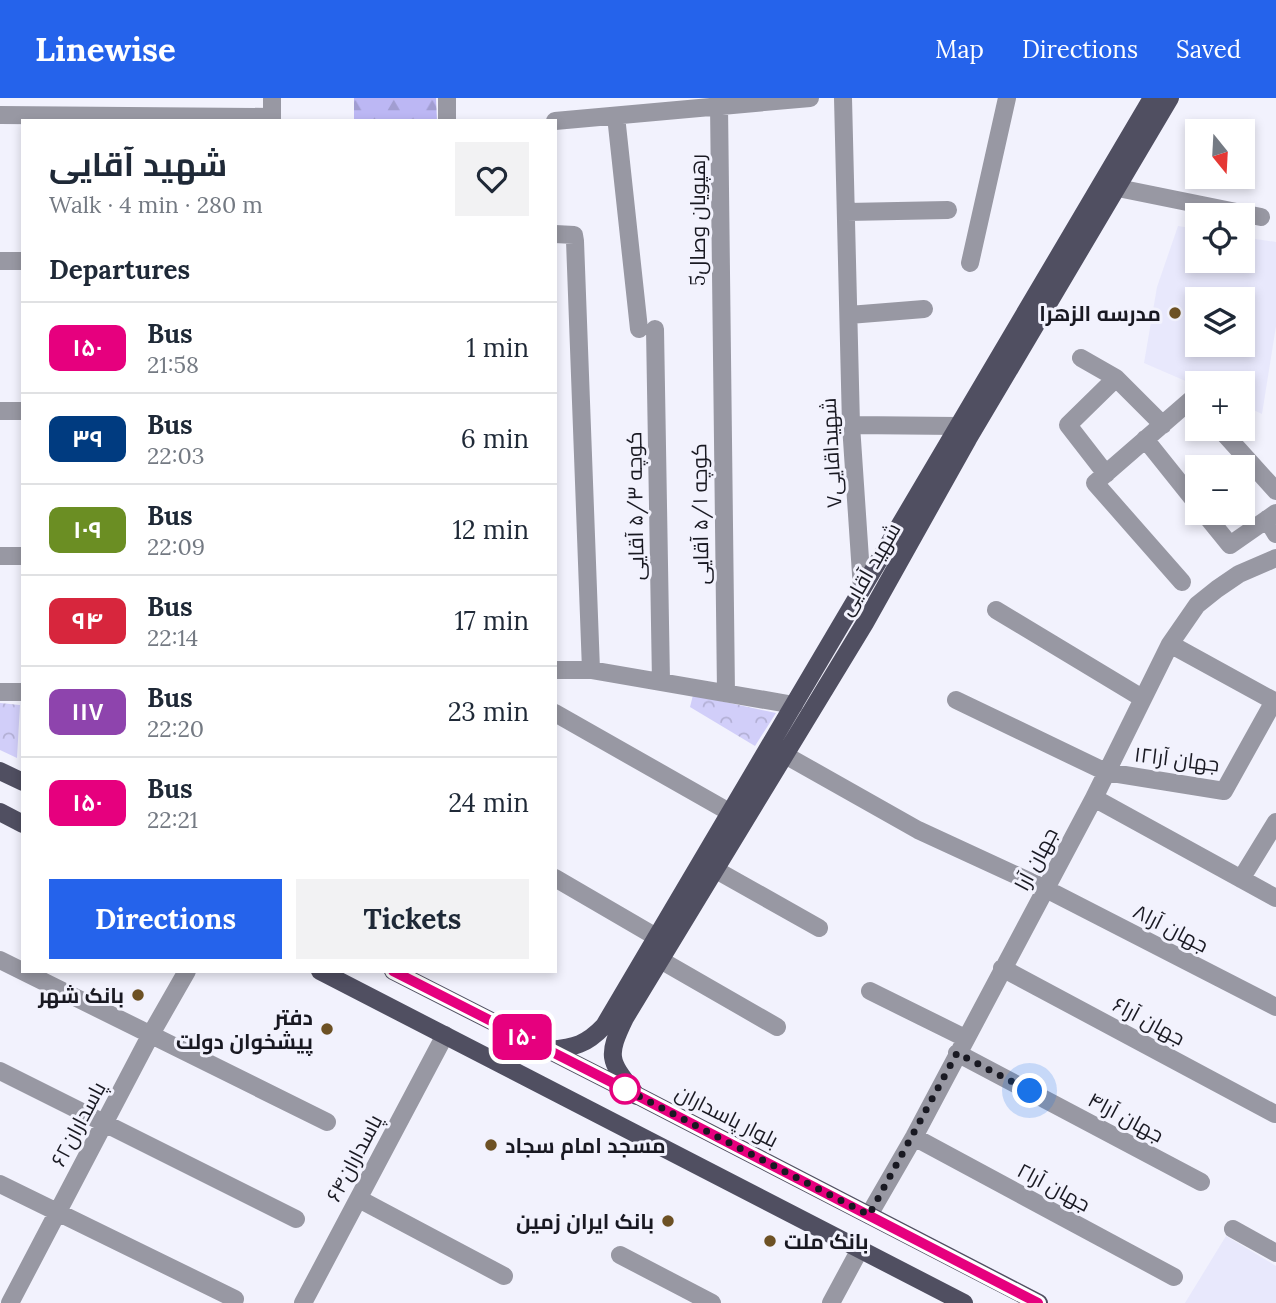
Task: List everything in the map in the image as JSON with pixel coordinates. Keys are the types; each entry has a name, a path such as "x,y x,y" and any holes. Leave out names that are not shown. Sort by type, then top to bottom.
{"main road":[{"name":"شهید آقایی","path":"549,1050 575,1047 591,1039 604,1026 716,870 865,623 968,439 1152,98"},
{"name":"شهید آقایی","path":"613,1043 656,950 731,813 958,426 1118,188 1170,98"},
{"path":"0,772 21,781"},
{"path":"0,813 21,823"},
{"path":"324,973 964,1303"},
{"name":"بلوار پاسداران","path":"397,973 1038,1303"},
{"path":"597,1033 600,1044 608,1046 613,1043"},
{"path":"613,1043 615,1065 637,1096"}],"street":[{"path":"0,115 272,119 272,98"},
{"path":"447,98 447,119"},
{"path":"557,121 616,116 690,103 719,105 810,98"},
{"name":"شهیداقایی۷","path":"843,98 851,425 862,589"},
{"path":"970,263 1007,98"},
{"name":"رهپویان وصال5","path":"719,105 721,334"},
{"name":"کوچه ۵/۳ آقایی","path":"616,116 647,329 661,682"},
{"path":"1118,188 1261,217"},
{"path":"847,212 948,211"},
{"path":"557,234 573,235 576,241 591,670"},
{"path":"849,315 924,309"},
{"name":"کوچه ۵/۱ آقایی","path":"721,334 726,693"},
{"path":"1081,358 1116,378 1163,425"},
{"path":"1106,474 1068,425 1116,378"},
{"path":"1182,582 1095,483 1185,405"},
{"path":"0,411 21,411"},
{"path":"851,425 958,426"},
{"path":"1145,439 1185,488"},
{"path":"1231,441 1276,491"},
{"path":"1214,525 1230,545 1273,522"},
{"path":"0,556 21,555"},
{"name":"جهان آرا","path":"869,1215 914,1137 1094,798 1170,644 1197,606 1217,589 1239,574 1276,558"},
{"path":"996,610 1142,698"},
{"path":"1170,644 1275,701"},
{"path":"557,670 591,670 794,705"},
{"path":"0,692 21,692"},
{"path":"956,700 1106,772"},
{"name":"جهان آرا۱۲","path":"1106,772 1224,791 1275,701"},
{"path":"557,714 731,813"},
{"name":"جهان آرا۸","path":"785,755 918,830 1045,889 1276,1007"},
{"path":"1094,798 1276,898"},
{"path":"1241,879 1276,821"},
{"path":"716,870 819,928"},
{"path":"557,878 656,950 777,1027"},
{"path":"0,960 21,970"},
{"name":"جهان آرا۶","path":"1002,968 1275,1114"},
{"path":"27,973 327,1122"},
{"name":"پاسداران۶۲","path":"9,1300 186,973"},
{"name":"جهان آرا۴","path":"870,991 1201,1182"},
{"name":"پاسداران۶۴","path":"303,1303 445,1035"},
{"path":"0,1071 296,1219"},
{"name":"جهان آرا۲","path":"914,1137 1174,1277"},
{"path":"0,1184 235,1299"},
{"path":"359,1199 504,1276"},
{"path":"1233,1229 1276,1253"},
{"path":"831,1303 859,1251"},
{"path":"620,1255 712,1303"}],"shaded area":[{"name":"مدرسه الزهرا","path":"1178,226 1185,227 1185,273 1255,273 1255,239 1276,242 1276,326 1262,414 1255,411 1255,371 1185,371 1185,381 1144,363 1157,287"},
{"path":"1226,1236 1276,1266 1276,1303 1185,1303"}],"green space":[{"path":"354,98 436,98 437,119 354,119"},
{"path":"693,695 776,713 755,746 690,707"},
{"path":"0,703 20,705 17,758 0,750"}],"bus line":[{"name":"۱۵۰","path":"397,973 1038,1303"}],"place":[{"name":"مدرسه الزهرا","path":"1175,313"},
{"name":"بانک شهر","path":"138,995"},
{"name":"دفتر پیشخوان دولت","path":"327,1029"},
{"name":"مسجد امام سجاد","path":"491,1145"},
{"name":"بانک ایران زمین","path":"668,1221"},
{"name":"بانک ملت","path":"770,1241"}],"route":[{"path":"625,1089 621,1087 869,1215 914,1137 957,1053 1030,1091"}]}
